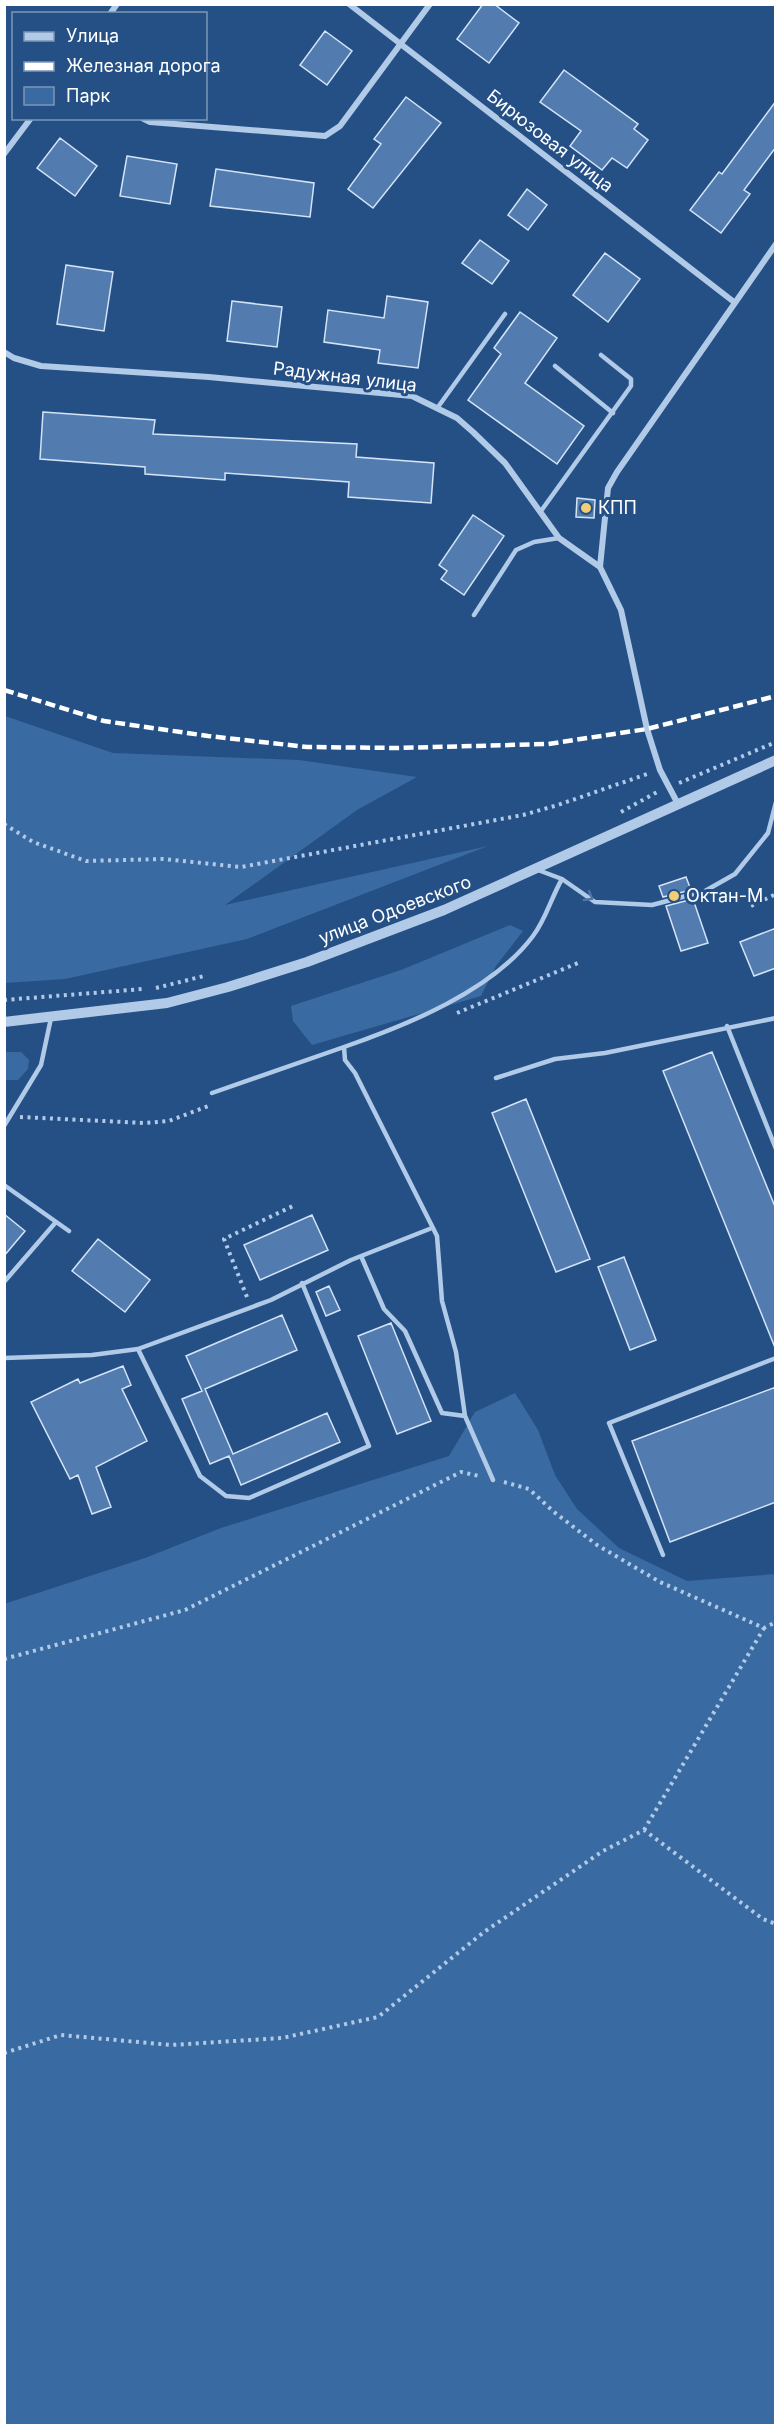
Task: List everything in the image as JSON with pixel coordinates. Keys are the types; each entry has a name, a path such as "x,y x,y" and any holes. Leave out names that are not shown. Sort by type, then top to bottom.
{"street":[{"name":"Бирюзовая улица","path":"349,4 734,302"},
{"path":"146,120 325,136 340,126 430,4"},
{"path":"4,154 30,120"},
{"path":"678,804 660,770 647,729 621,610 600,567 608,488 776,244"},
{"name":"Радужная улица","path":"4,352 14,358 41,366 209,377 412,396 457,418 505,463 560,538 600,567"},
{"name":"улица Одоевского","path":"4,1022 167,1003 307,962 433,915 538,870 776,760"}],"lane":[{"path":"438,407 505,315"},
{"path":"541,511 632,386 631,379 601,355"},
{"path":"555,366 613,413"},
{"path":"474,615 516,550 534,542 560,538"},
{"path":"538,870 562,879 595,902 652,905 705,891 735,874 768,833 776,802"},
{"path":"212,1093 385,1033 466,992 504,968 542,922 550,899 562,879"},
{"path":"4,1126 41,1065 51,1018"},
{"path":"496,1078 555,1059 605,1053 727,1026 776,1018"},
{"path":"727,1026 776,1149"},
{"path":"344,1047 345,1060 355,1073 436,1236 442,1301 456,1352 465,1416 493,1480"},
{"path":"4,1185 69,1231"},
{"path":"4,1282 56,1222"},
{"path":"4,1358 92,1355 138,1349 251,1307 361,1256 432,1228"},
{"path":"361,1256 384,1310 405,1331 442,1413 465,1416"},
{"path":"138,1349 200,1476 226,1497 249,1498 369,1446 302,1283"},
{"path":"663,1555 609,1423 776,1358"}],"path":[{"path":"612,817 669,787 776,742"},
{"path":"4,824 33,842 86,861 163,859 241,867 523,814 558,805 660,770"},
{"path":"751,906 776,894"},
{"path":"4,1000 155,988 209,975"},
{"path":"251,1307 224,1239 295,1206"},
{"path":"4,1659 185,1610 461,1472 529,1489 554,1512 597,1545 660,1582 764,1628"},
{"path":"4,2053 61,2035 183,2044 282,2038 378,2017 484,1932 603,1851 645,1830 764,1628 776,1622"},
{"path":"645,1830 763,1919 776,1924"}],"green space":[{"path":"5,716 113,753 299,760 417,777 357,810 225,905 488,846 247,939 65,979 5,983"},
{"path":"510,925 523,931 496,966 481,996 312,1045 293,1021 291,1006 401,970"},
{"path":"4,1052 21,1052 29,1060 28,1069 18,1080 5,1080"},
{"path":"515,1393 538,1430 555,1475 577,1509 619,1548 687,1581 775,1574 775,2425 5,2425 4,1604 145,1558 221,1528 449,1456 475,1412"}],"building":[{"path":"483,4 494,4 519,23 489,63 457,39"},
{"path":"325,31 352,51 327,85 300,65"},
{"path":"564,70 638,124 634,129 648,140 627,168 612,158 602,170 570,146 581,131 540,102"},
{"path":"406,97 441,123 373,208 348,189 381,144 374,139"},
{"path":"776,101 776,147 744,190 750,194 721,233 690,210 719,172 722,174"},
{"path":"60,138 97,166 75,196 37,168"},
{"path":"127,156 177,164 170,204 120,196"},
{"path":"216,169 314,183 310,217 210,206"},
{"path":"527,189 547,205 528,230 508,215"},
{"path":"480,240 509,261 492,284 462,263"},
{"path":"605,253 640,279 608,322 573,295"},
{"path":"66,265 113,272 104,331 57,324"},
{"path":"387,296 428,302 418,368 378,363 380,350 324,342 328,310 384,318"},
{"path":"232,301 282,307 277,347 227,341"},
{"path":"520,312 557,338 525,383 584,426 557,464 468,400 501,354 494,348"},
{"path":"43,412 155,420 153,434 357,444 356,457 434,463 431,503 348,497 349,482 225,473 225,480 145,474 145,467 40,459"},
{"name":"КПП","path":"577,498 595,500 594,518 576,517"},
{"path":"473,515 504,536 464,595 441,579 447,571 439,565"},
{"path":"686,877 691,890 663,897 659,886"},
{"path":"693,899 708,943 681,951 666,906"},
{"path":"776,928 776,968 754,976 740,942"},
{"path":"712,1052 776,1209 776,1350 663,1071"},
{"path":"526,1099 590,1259 556,1272 492,1113"},
{"path":"4,1214 25,1231 4,1256"},
{"path":"312,1215 328,1250 260,1280 244,1245"},
{"path":"98,1239 150,1280 125,1312 72,1271"},
{"path":"624,1257 656,1340 630,1350 598,1267"},
{"path":"329,1286 340,1310 326,1316 316,1292"},
{"path":"282,1315 297,1350 205,1389 233,1454 327,1413 340,1442 241,1485 229,1456 210,1464 182,1399 202,1391 186,1356"},
{"path":"391,1323 431,1421 397,1434 358,1336"},
{"path":"123,1366 131,1385 122,1389 147,1441 96,1467 111,1507 92,1514 78,1475 70,1479 31,1402 78,1379 80,1383"},
{"path":"776,1387 776,1502 670,1542 632,1441"}],"railway":[{"path":"4,690 104,721 307,747 396,748 548,744 647,729 776,696"}],"place":[{"name":"КПП","path":"586,508"},
{"name":"Октан-М","path":"674,896"}]}
